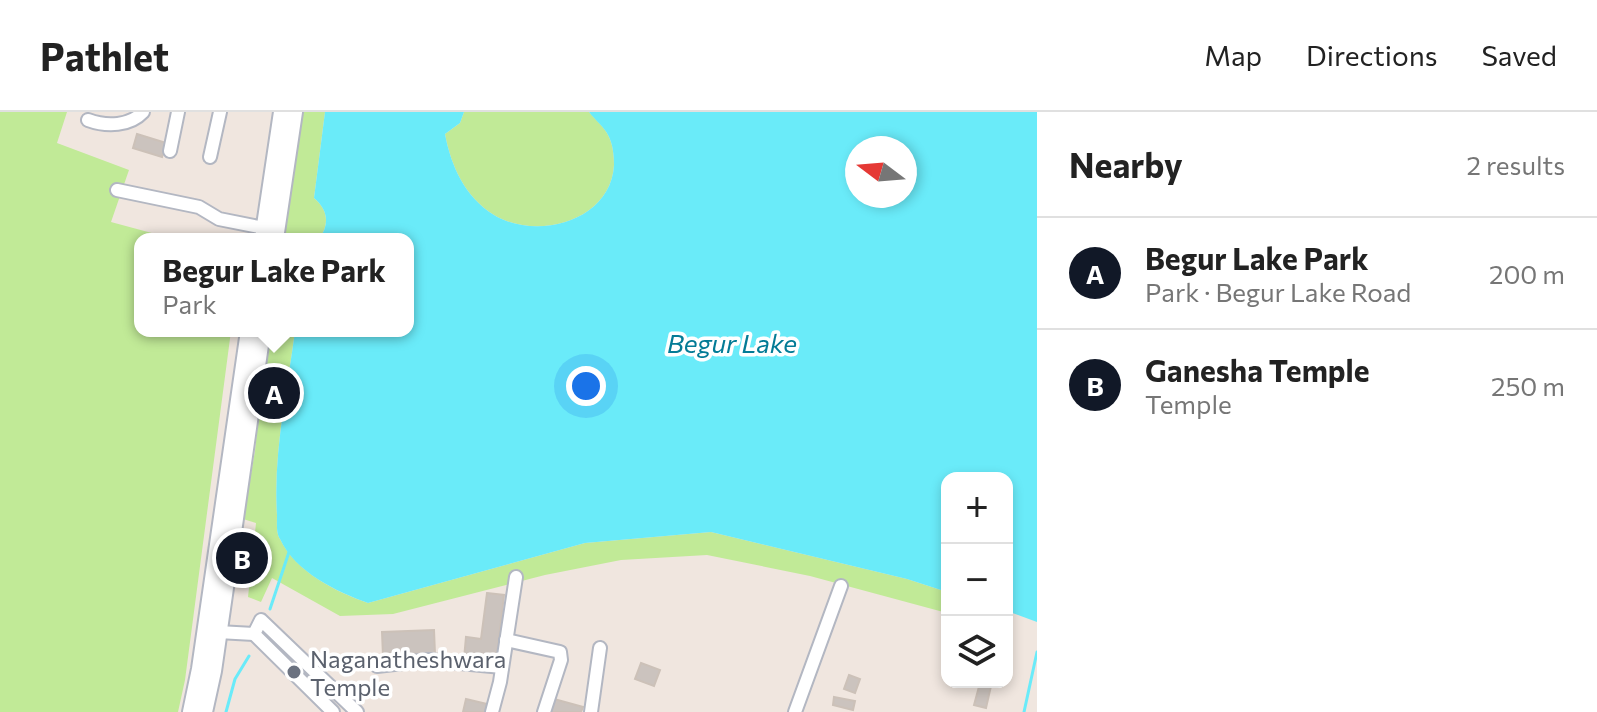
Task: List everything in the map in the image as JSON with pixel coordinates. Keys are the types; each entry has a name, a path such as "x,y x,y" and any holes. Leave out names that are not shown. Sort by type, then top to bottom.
{"main road":[{"path":"267,233 282,112"},
{"path":"267,233 294,112"},
{"path":"244,411 249,337"},
{"path":"191,712 216,599 244,411 261,337"},
{"path":"204,712 218,632 216,599"}],"street":[{"path":"88,120 116,125 135,119 143,112"},
{"path":"170,151 178,112"},
{"path":"210,157 220,112"},
{"path":"117,190 199,207 219,219 261,233"},
{"path":"492,712 516,577"},
{"path":"795,712 841,586"},
{"path":"254,634 261,620 357,712"},
{"path":"218,632 254,634 333,712"},
{"path":"506,640 560,652 561,660 544,712"},
{"path":"591,712 600,648"},
{"path":"377,666 429,660 502,667"}],"green space":[{"path":"0,112 67,112 57,143 129,170 111,222 152,233 134,233 134,337 230,337 185,680 178,712 0,712"},
{"path":"301,112 325,112 314,198 325,212 323,233 283,233"},
{"path":"464,112 589,112 611,142 614,165 610,184 600,200 569,221 530,226 511,223 494,215 467,190 455,169 448,146 445,134 460,123"},
{"path":"266,337 294,337 277,469 277,525 279,537 287,551 306,571 330,587 368,603 585,543 711,532 941,590 941,611 810,576 707,555 621,560 545,575 393,614 340,616 272,578 261,602 248,597 256,523 243,519 255,451"}],"water":[{"name":"Begur Lake","path":"325,112 464,112 460,123 445,134 461,180 475,199 494,215 511,223 530,226 569,221 600,200 610,184 614,165 611,142 589,112 1037,112 1037,622 1013,613 1013,472 941,472 941,590 711,532 585,543 368,603 330,587 296,561 277,531 279,446 294,337 414,337 414,233 322,233 326,217 314,198"}],"building":[{"path":"137,134 166,143 162,157 133,148"},
{"path":"240,544 250,546 243,572 234,570"},
{"path":"487,593 504,595 496,663 464,659 466,637 481,639"},
{"path":"434,630 435,654 383,656 382,632"},
{"path":"641,663 660,670 654,686 635,679"},
{"path":"849,675 860,679 855,693 844,689"},
{"path":"979,688 991,688 986,708 974,705"},
{"path":"834,697 855,701 853,710 833,705"},
{"path":"466,699 487,704 485,712 463,712"},
{"path":"554,699 583,707 581,712 550,712"}],"waterway":[{"path":"270,609 290,549"},
{"path":"1024,712 1037,652"},
{"path":"226,712 235,679 249,656"}],"place":[{"name":"Begur Lake Park","path":"274,393"},
{"name":"Ganesha Temple","path":"242,558"},
{"name":"Naganatheshwara Temple","path":"294,672"}]}
